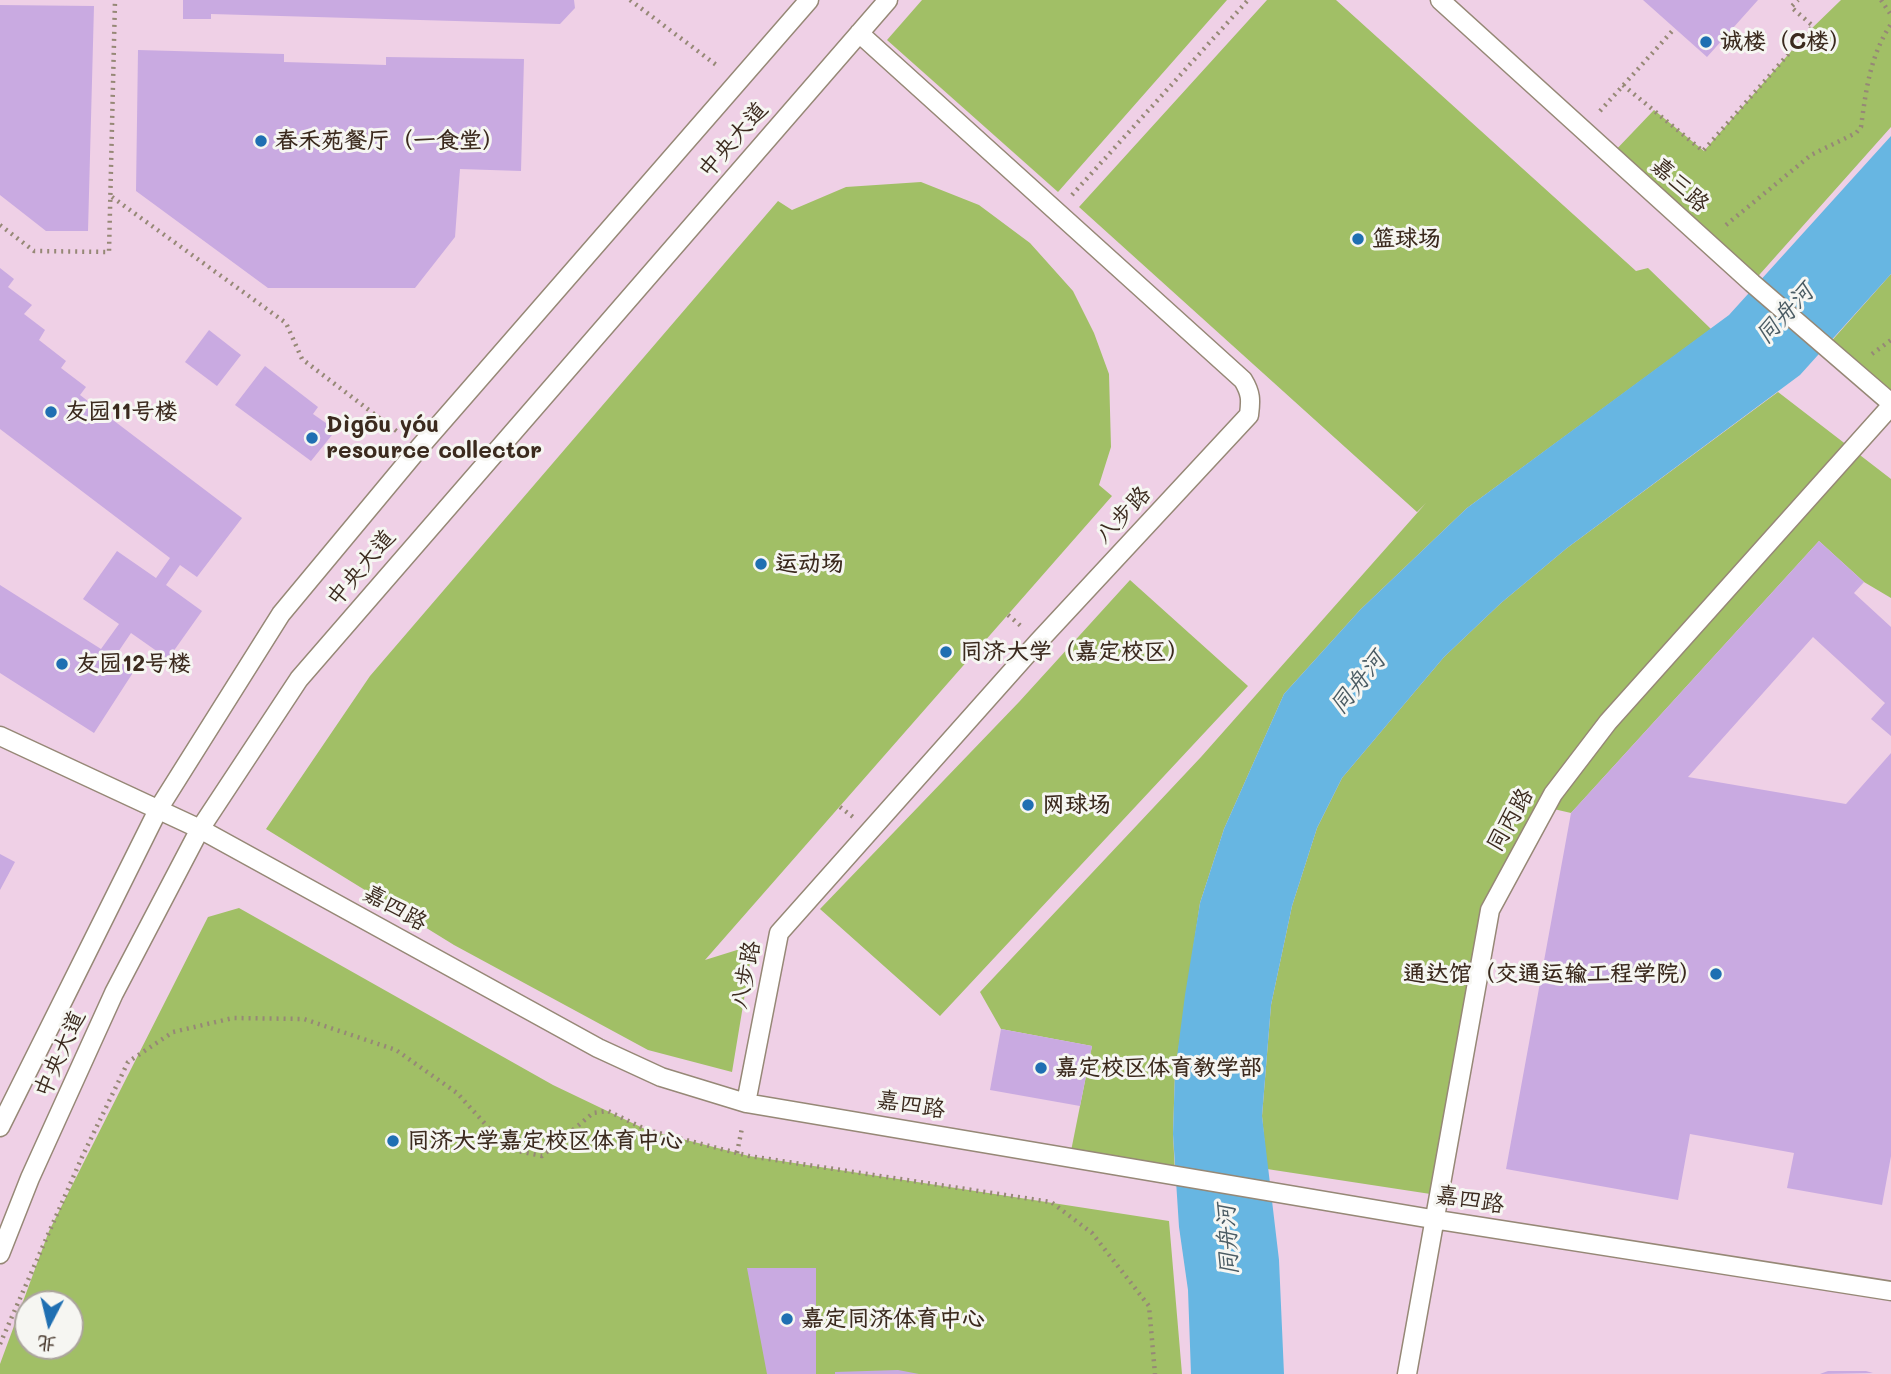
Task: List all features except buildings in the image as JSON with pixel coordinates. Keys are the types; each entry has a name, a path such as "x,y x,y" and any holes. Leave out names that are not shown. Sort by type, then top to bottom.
{"lane":[{"name":"中央大道","path":"0,1127 159,808 281,614 419,448 809,0"},
{"name":"中央大道","path":"0,1254 30,1178 114,993 200,829 299,679 888,0"},
{"name":"嘉三路","path":"1440,0 1706,242 1891,404"},
{"name":"八步路","path":"746,1103 779,933 1038,642 1249,415 1251,395 1243,380 859,33"},
{"name":"同丙路","path":"1407,1374 1432,1219 1490,911 1519,852 1553,794 1608,722 1891,404"},
{"name":"嘉四路","path":"0,736 200,829 598,1048 661,1077 746,1103 1141,1168 1304,1198 1891,1291"}],"path":[{"path":"0,225 34,251 108,252 112,197 115,0"},
{"path":"630,0 739,82"},
{"path":"1058,212 1248,0"},
{"path":"1623,85 1703,151 1813,26 1791,7 1798,0"},
{"path":"1881,0 1891,15"},
{"path":"1706,242 1811,155 1856,133 1861,127 1872,62 1891,24"},
{"path":"1583,130 1675,28"},
{"path":"112,197 286,323 302,359 419,448"},
{"path":"0,1344 82,1157 128,1062 173,1032 233,1018 304,1018 396,1049 457,1093 508,1149 542,1156 593,1113 608,1111 647,1130 750,1156 1051,1202 1092,1233 1149,1306 1155,1374"}],"shaded area":[{"name":"同济大学（嘉定校区）","path":"0,0 1891,0 1891,1374 0,1374"}],"green space":[{"path":"922,0 1227,0 1058,192 887,40"},
{"name":"篮球场","path":"1267,0 1336,0 1636,271 1648,268 1711,329 1467,508 1360,610 1284,694 1224,829 1200,903 1175,1072 1175,1173 1070,1156 1092,1046 1001,1029 980,992 1201,757 1426,503 1417,512 1079,207"},
{"path":"1841,0 1891,0 1891,127 1752,283 1611,155 1654,110 1704,151 1807,33"},
{"path":"921,182 979,205 1030,243 1073,291 1094,333 1109,374 1111,447 1099,485 1112,496 705,960 753,945 732,1072 648,1050 454,945 266,829 370,676 778,201 792,210 846,187"},
{"path":"1891,274 1891,403 1828,345"},
{"path":"1778,392 1891,479 1891,598 1864,582 1819,541 1571,813 1545,807 1490,911 1437,1195 1267,1169 1262,1116 1271,1005 1292,906 1317,828 1342,778 1444,657 1501,603 1567,548"},
{"name":"网球场","path":"1130,580 1248,686 940,1016 820,909 1019,702"},
{"name":"同济大学嘉定校区体育中心","path":"239,908 553,1085 647,1130 749,1156 1169,1221 1182,1374 0,1374 0,1364 14,1326 14,1360 84,1360 84,1290 27,1290 49,1231 208,917"}],"water":[{"name":"同舟河","path":"1891,136 1891,274 1800,375 1567,548 1501,603 1444,657 1342,778 1317,828 1292,906 1271,1005 1262,1116 1279,1260 1284,1374 1191,1374 1188,1290 1179,1227 1173,1134 1175,1072 1185,995 1200,903 1224,829 1284,694 1360,610 1467,508 1729,315"}],"place":[{"name":"诚楼（C楼）","path":"1706,42"},
{"name":"春禾苑餐厅（一食堂）","path":"261,141"},
{"name":"篮球场","path":"1358,239"},
{"name":"友园11号楼","path":"51,412"},
{"name":"Dìgōu yóu resource collector","path":"312,438"},
{"name":"运动场","path":"761,564"},
{"name":"同济大学（嘉定校区）","path":"946,652"},
{"name":"友园12号楼","path":"62,664"},
{"name":"网球场","path":"1028,805"},
{"name":"通达馆（交通运输工程学院）","path":"1716,974"},
{"name":"嘉定校区体育教学部","path":"1041,1068"},
{"name":"同济大学嘉定校区体育中心","path":"393,1141"},
{"name":"嘉定同济体育中心","path":"787,1319"}]}
